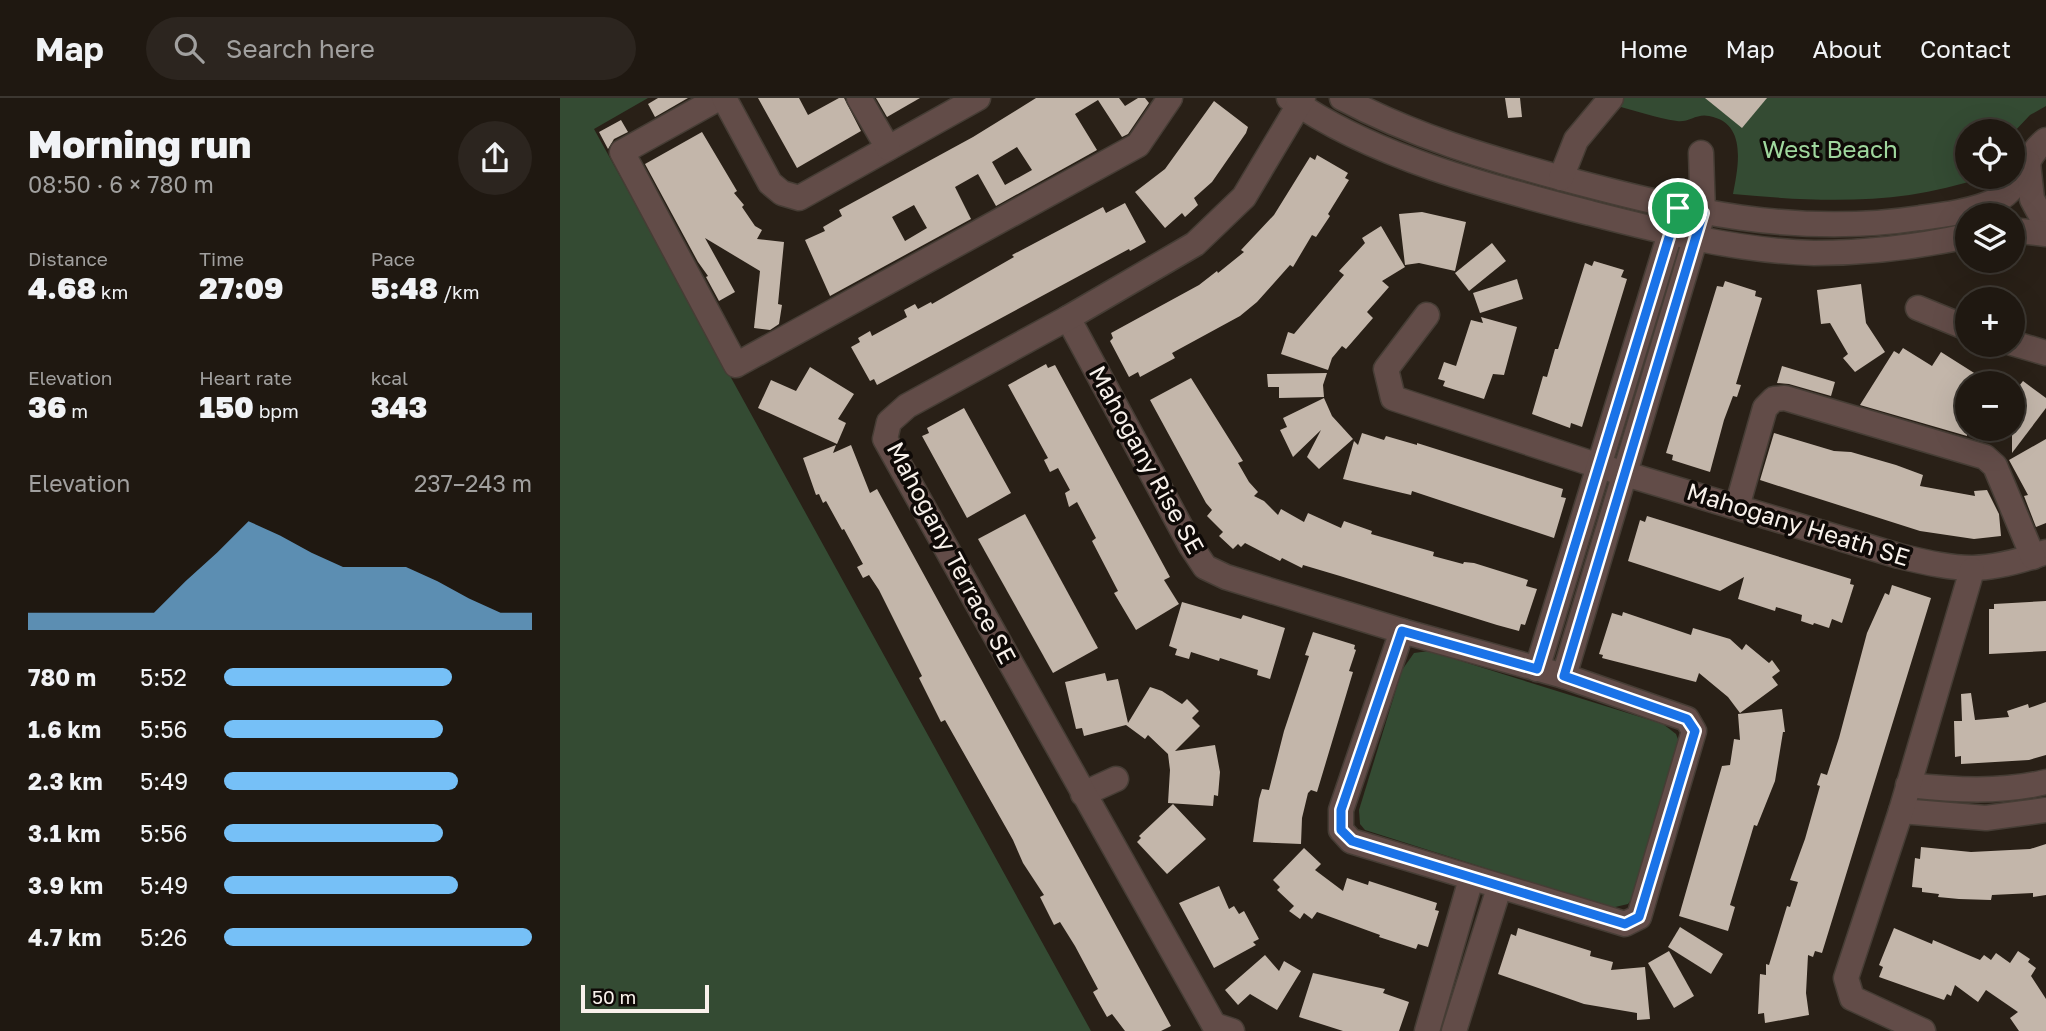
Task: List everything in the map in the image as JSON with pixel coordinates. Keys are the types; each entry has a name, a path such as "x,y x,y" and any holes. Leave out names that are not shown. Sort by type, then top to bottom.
{"street":[{"path":"978,98 799,198 782,193 771,183 721,98 622,152 736,365 1138,145 1170,98"},
{"path":"859,98 888,148"},
{"path":"1342,98 1431,139 1476,155 1560,178 1703,213 1761,222 1816,226 1907,220 1946,214 1997,200 2012,189 2037,148 2046,140"},
{"path":"1560,178 1576,140 1611,98"},
{"path":"1297,100 1377,145 1459,177 1696,239 1741,247 1814,253 1908,247 1955,238"},
{"name":"Mahogany Terrace SE","path":"1233,1031 1214,1025 885,439 889,422 907,406 1179,256 1213,230 1257,179 1297,100"},
{"path":"1537,669 1670,233 1701,153 1703,213 1564,676"},
{"path":"2028,163 2032,199 2046,225"},
{"path":"2025,232 2046,234"},
{"path":"1917,308 1955,323"},
{"name":"Mahogany Heath SE","path":"1427,315 1386,369 1393,398 1599,466 1947,568 1972,570 2039,555"},
{"name":"Mahogany Rise SE","path":"1068,318 1191,546 1205,567 1226,577 1402,631 1564,676 1687,719 1695,731 1639,917 1625,924 1499,888"},
{"path":"2025,347 2046,353"},
{"path":"1737,507 1765,408 1774,398 1785,398 1985,457 1996,466 2039,555"},
{"path":"1923,1031 1852,998 1846,978 1901,811 1972,570"},
{"path":"1402,631 1341,810 1341,830 1352,841 1499,888 1454,1031"},
{"path":"1083,794 1116,779"},
{"path":"1909,785 1986,789 2046,782"},
{"path":"1901,811 1986,818 2046,810"},
{"path":"1427,1031 1471,879"}],"green space":[{"path":"560,98 648,98 594,129 1091,1031 560,1031"},
{"name":"West Beach","path":"1619,98 2046,98 2046,106 2025,120 1955,119 1955,185 1890,197 1828,200 1733,194 1738,148 1730,127 1721,120 1700,116 1677,121 1613,105"},
{"path":"1429,651 1663,724 1676,734 1679,742 1633,897 1628,904 1611,908 1365,830 1360,824 1359,810 1402,670 1414,653"}],"building":[{"path":"658,98 688,98 655,117 648,104"},
{"path":"758,98 799,98 808,115 839,98 844,98 861,131 797,168"},
{"path":"876,98 920,98 887,117"},
{"path":"1036,98 1119,98 1125,106 1138,98 1145,98 1149,103 1128,134 1122,137 1098,100 1075,114 1097,150 996,206 978,174 955,187 971,219 830,296 805,240 825,231 823,227 842,216 839,210 973,137","holes":["1017,147 1032,170 1005,185 992,162","914,205 927,228 905,241 892,217"]},
{"path":"1505,98 1520,98 1522,117 1508,118"},
{"path":"1705,98 1767,98 1742,128"},
{"path":"1214,101 1248,127 1246,133 1212,182 1194,198 1198,205 1185,217 1182,213 1165,228 1135,192 1165,169"},
{"path":"621,120 628,132 614,139 608,149 599,132"},
{"path":"702,132 737,191 734,193 744,205 742,207 755,226 762,230 757,239 784,242 778,304 782,305 779,324 770,330 754,328 760,271 705,238 735,292 719,301 706,277 708,276 645,164"},
{"path":"1317,155 1348,173 1345,178 1349,180 1328,214 1330,216 1316,237 1312,235 1293,267 1290,265 1257,302 1240,316 1172,353 1175,358 1140,377 1138,372 1129,377 1110,341 1113,338 1111,333 1199,285 1244,252 1241,250 1274,215 1310,157 1315,160"},
{"path":"1125,203 1146,242 877,385 874,379 870,381 851,347 860,342 858,338 870,331 872,336 907,317 904,310 915,304 918,309 931,302 932,304 1014,257 1012,255 1103,207 1106,213"},
{"path":"1422,212 1466,222 1455,271 1419,263 1405,265 1399,214"},
{"path":"1381,226 1405,267 1382,281 1389,287 1367,312 1373,318 1346,349 1342,346 1332,358 1328,370 1281,354 1288,332 1294,334 1344,275 1339,271 1365,243 1362,238"},
{"path":"1492,243 1506,261 1469,291 1455,273"},
{"path":"1594,261 1624,270 1621,277 1627,279 1582,427 1571,423 1570,428 1532,414 1543,376 1547,377 1555,349 1558,349 1585,263 1592,266"},
{"path":"1517,279 1523,299 1480,313 1473,293"},
{"path":"1725,281 1756,291 1755,296 1762,298 1736,384 1741,385 1737,397 1733,396 1724,420 1710,472 1672,460 1673,455 1666,453 1717,286 1723,287"},
{"path":"1861,284 1866,323 1885,352 1855,372 1843,358 1848,354 1830,323 1821,324 1817,290"},
{"path":"1481,317 1517,327 1504,375 1493,374 1484,399 1443,386 1445,381 1438,379 1444,362 1456,366 1471,320 1483,323"},
{"path":"1903,348 1932,366 1941,352 1971,371 1955,371 1955,433 1860,405 1894,351 1899,354"},
{"path":"1046,364 1048,368 1055,365 1170,577 1164,580 1179,604 1136,630 1114,593 1118,591 1092,541 1096,538 1077,502 1069,507 1065,493 1070,490 1058,468 1050,472 1044,460 1048,458 1008,385"},
{"path":"1782,366 1835,382 1831,396 1777,383"},
{"path":"810,367 854,394 838,419 846,423 837,444 758,408 771,380 796,391"},
{"path":"1327,373 1323,385 1324,397 1279,398 1279,387 1268,387 1267,374"},
{"path":"1191,378 1243,461 1238,463 1258,492 1254,496 1264,501 1278,515 1281,509 1304,522 1308,513 1341,528 1344,521 1372,531 1371,534 1434,552 1433,556 1463,564 1474,563 1528,580 1526,586 1537,589 1525,625 1521,624 1519,631 1303,565 1302,568 1282,558 1280,561 1245,543 1241,547 1238,544 1233,549 1219,536 1223,532 1207,516 1212,510 1150,400"},
{"path":"2025,382 2046,398 2046,408 2025,436"},
{"path":"1324,398 1332,416 1353,439 1319,469 1307,457 1321,430 1293,457 1280,430 1287,427 1283,418"},
{"path":"964,408 1011,493 967,518 922,436 929,433 927,428"},
{"path":"1362,433 1384,440 1386,436 1417,443 1563,489 1561,497 1566,498 1554,538 1412,491 1411,495 1343,479 1354,441 1358,445"},
{"path":"1774,433 1834,451 1851,452 1896,465 1923,475 1920,486 1975,496 1974,491 1987,490 1999,514 2001,536 1974,539 1920,531 1760,480"},
{"path":"2046,439 2046,523 2036,527 2024,496 2028,495 2009,460"},
{"path":"2012,441 2021,441 2012,453"},
{"path":"836,445 833,453 851,445 870,493 877,489 1171,1026 1161,1031 1125,1031 1112,1014 1107,1017 1093,992 1098,989 1075,946 1060,922 1054,925 1040,897 1044,895 1023,863 1013,840 945,720 941,722 919,678 922,676 879,590 869,575 863,578 857,567 863,564 844,529 842,530 826,501 823,503 819,494 816,495 803,458"},
{"path":"1025,514 1098,648 1053,673 978,539"},
{"path":"1647,516 1851,579 1850,584 1854,585 1842,623 1832,619 1829,628 1814,623 1813,625 1801,621 1802,615 1776,607 1775,611 1738,599 1744,577 1720,591 1628,561 1640,520 1645,522"},
{"path":"1892,585 1931,598 1822,953 1815,951 1813,957 1808,955 1806,993 1809,1015 1765,1023 1764,1013 1758,1014 1760,974 1766,975 1766,964 1769,965 1787,906 1790,907 1798,882 1790,880 1805,839 1821,773 1827,775 1839,738 1867,633 1885,593 1889,595"},
{"path":"2046,601 2046,651 1989,654 1989,609 1994,609 1994,604"},
{"path":"1182,602 1241,619 1243,615 1285,628 1270,679 1257,675 1258,670 1220,658 1219,661 1191,652 1189,659 1175,655 1177,649 1169,646"},
{"path":"1623,612 1691,635 1693,628 1730,639 1742,650 1746,644 1769,663 1772,660 1780,671 1772,677 1778,685 1740,713 1728,697 1699,673 1696,682 1602,658 1603,655 1599,654 1612,613 1622,616"},
{"path":"1313,632 1355,645 1349,671 1353,672 1317,792 1311,790 1308,793 1302,818 1301,844 1253,842 1259,799 1262,789 1269,790 1284,731 1309,656 1305,655"},
{"path":"1105,673 1107,681 1118,679 1128,723 1150,687 1182,704 1187,699 1199,711 1192,718 1200,726 1175,751 1215,745 1220,772 1218,796 1214,795 1213,806 1168,803 1168,754 1148,735 1145,739 1126,725 1084,736 1082,728 1076,729 1065,682"},
{"path":"1971,693 1975,720 2009,717 2007,711 2046,702 2046,755 2029,760 1961,764 1961,756 1955,757 1954,721 1962,721 1961,694"},
{"path":"1782,709 1785,732 1775,781 1757,826 1754,825 1730,905 1735,907 1728,931 1679,916 1722,766 1730,765 1734,739 1740,740 1738,714"},
{"path":"1173,804 1206,839 1167,874 1137,842 1141,838 1139,836"},
{"path":"2046,844 2046,895 2033,897 2033,893 1992,895 1991,900 1959,899 1938,897 1939,894 1922,892 1922,888 1912,887 1915,858 1920,859 1921,847 1971,852 2030,849"},
{"path":"1304,848 1321,864 1315,870 1343,891 1347,878 1368,885 1369,881 1437,903 1435,910 1439,911 1428,947 1418,944 1416,949 1317,912 1312,919 1304,913 1300,919 1289,911 1294,906 1277,890 1280,887 1273,880"},
{"path":"1219,886 1229,909 1234,906 1239,914 1244,911 1259,939 1253,942 1256,945 1214,968 1179,903"},
{"path":"1680,927 1723,954 1711,974 1668,947"},
{"path":"1518,928 1591,951 1590,956 1613,962 1611,970 1645,967 1650,1019 1637,1020 1637,1013 1584,1004 1498,974 1511,934 1516,936"},
{"path":"1894,928 1932,944 1933,940 1980,960 1984,955 1991,960 1996,953 2010,963 2018,951 2030,959 2028,962 2036,968 2031,976 2046,999 2046,1031 2019,1031 2010,1018 2018,1012 1986,990 1978,1002 1955,985 1951,996 1947,994 1944,1000 1879,977 1883,967 1879,965"},
{"path":"1669,951 1694,996 1674,1008 1648,963"},
{"path":"1265,955 1279,971 1284,961 1301,971 1277,1010 1250,994 1238,1005 1225,990"},
{"path":"1313,973 1385,989 1383,993 1409,1002 1399,1031 1343,1031 1299,1017"}],"route":[{"path":"1678,208 1703,213 1564,676 1687,719 1695,731 1639,917 1625,924 1352,841 1341,830 1341,810 1402,631 1537,669 1678,208"}]}
